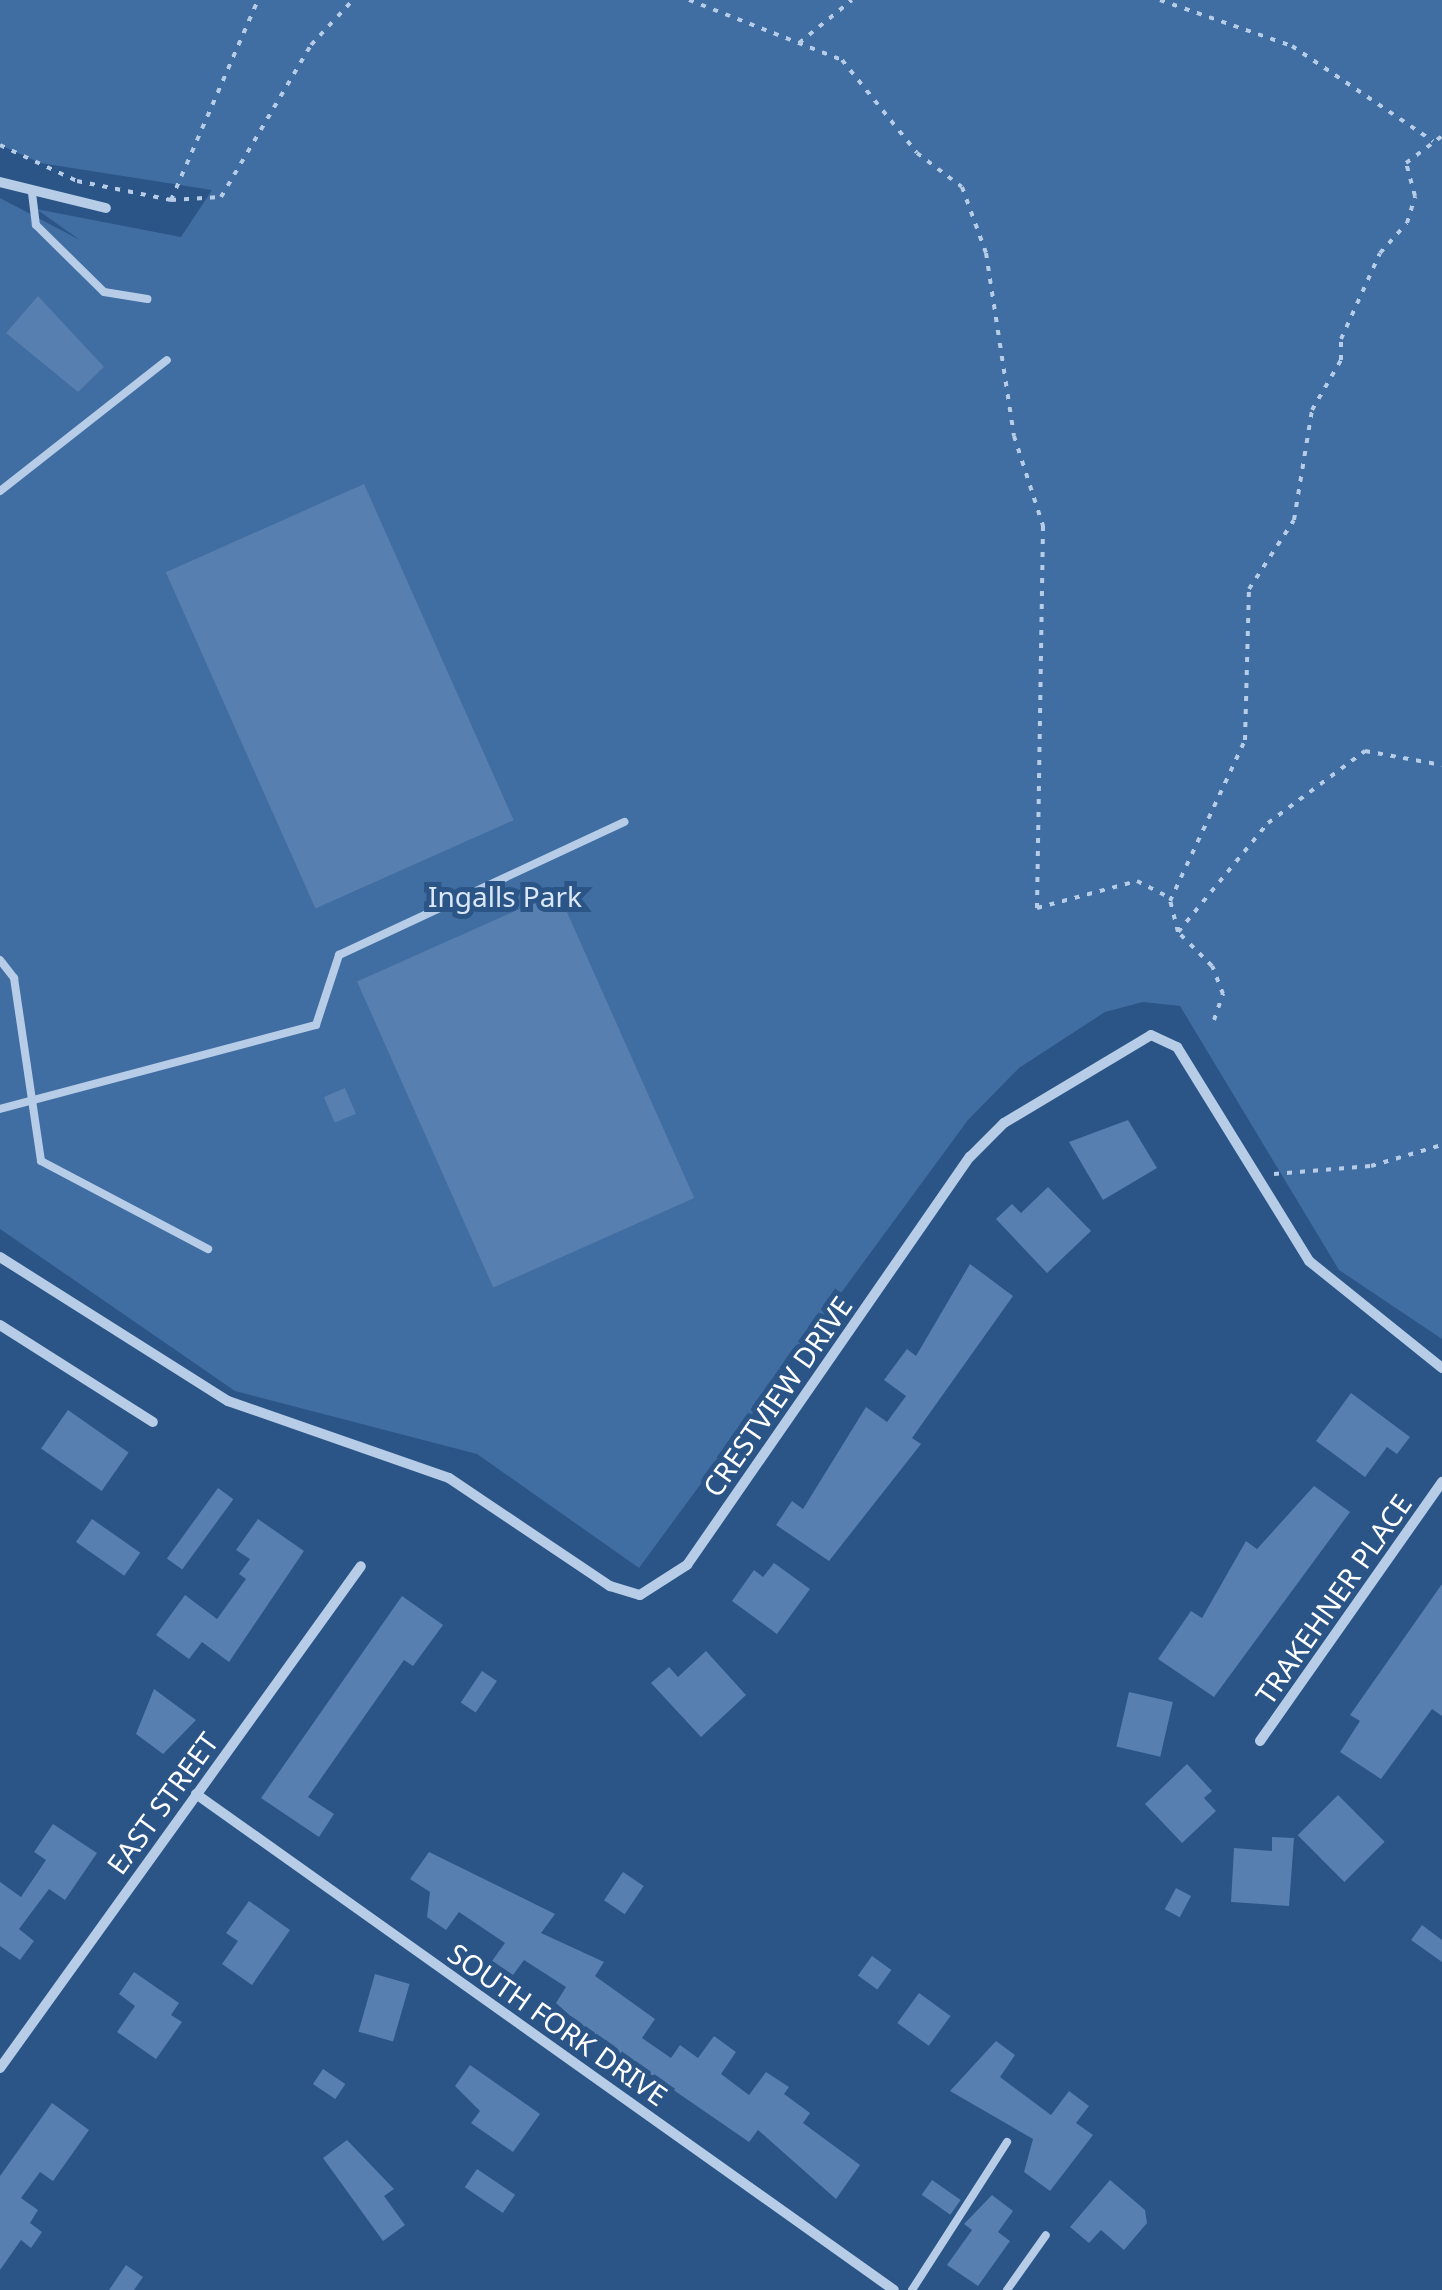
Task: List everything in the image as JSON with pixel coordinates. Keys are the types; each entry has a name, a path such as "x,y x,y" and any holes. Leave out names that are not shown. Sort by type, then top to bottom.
{"street":[{"path":"0,182 32,193 106,208"},
{"name":"CRESTVIEW DRIVE","path":"0,1257 228,1401 449,1478 610,1586 640,1595 687,1566 970,1157 1004,1124 1151,1035 1177,1046 1310,1261 1442,1368"},
{"path":"0,1325 84,1372 153,1422"},
{"name":"TRAKEHNER PLACE","path":"1260,1741 1442,1482"},
{"name":"EAST STREET","path":"0,2068 361,1566"},
{"name":"SOUTH FORK DRIVE","path":"196,1794 894,2290"}],"lane":[{"path":"32,193 36,225 104,292 147,299"},
{"path":"0,491 168,360"},
{"path":"0,1109 316,1025 339,955 624,822"},
{"path":"0,960 14,978 41,1161 208,1249"},
{"path":"912,2290 1007,2142"},
{"path":"1007,2290 1046,2235"}],"path":[{"path":"171,200 258,0"},
{"path":"0,146 78,181 171,200 221,198 311,45 353,0"},
{"path":"689,0 842,60 918,153 962,188 986,253 1014,436 1042,526 1038,908 1138,881 1172,898"},
{"path":"799,43 852,0"},
{"path":"1160,0 1292,46 1434,141"},
{"path":"1214,1020 1223,994 1212,966 1178,932 1172,898 1245,740 1249,589 1294,520 1312,410 1341,360 1341,339 1380,253 1408,223 1415,196 1406,163 1442,136"},
{"path":"1178,932 1268,823 1365,751 1442,764"},
{"path":"1254,1176 1371,1166 1442,1144"}],"green space":[{"name":"Ingalls Park","path":"0,0 1442,0 1442,1339 1339,1270 1180,1006 1143,1002 1105,1012 1019,1068 968,1120 639,1568 477,1454 235,1391 0,1229 0,198 80,240 36,209 181,237 212,190 40,163 0,145"}],"building":[{"path":"38,296 104,367 78,392 6,333"},
{"path":"364,484 514,820 315,908 166,572"},
{"path":"558,892 694,1198 493,1288 357,981"},
{"path":"345,1088 356,1114 335,1123 324,1097"},
{"path":"1128,1120 1157,1168 1103,1200 1069,1142"},
{"path":"1048,1187 1091,1231 1047,1273 996,1219 1012,1204 1021,1213"},
{"path":"970,1264 1013,1296 912,1438 921,1444 829,1561 776,1525 792,1501 803,1509 866,1407 887,1422 906,1396 884,1380 907,1349 916,1356"},
{"path":"1351,1393 1410,1437 1397,1454 1387,1447 1365,1477 1316,1441"},
{"path":"68,1410 129,1452 102,1491 41,1449"},
{"path":"1314,1486 1350,1512 1214,1697 1158,1659 1191,1611 1202,1618 1246,1541 1257,1549"},
{"path":"218,1488 233,1499 182,1570 167,1558"},
{"path":"92,1519 140,1553 124,1576 76,1542"},
{"path":"258,1519 304,1551 229,1662 202,1642 189,1659 156,1635 185,1595 217,1619 246,1579 239,1574 250,1559 236,1550"},
{"path":"774,1563 810,1589 777,1634 732,1601 754,1570 763,1577"},
{"path":"1442,1584 1442,1716 1432,1709 1381,1779 1340,1752 1360,1721 1350,1715"},
{"path":"402,1596 443,1625 413,1666 404,1660 308,1797 334,1814 319,1837 261,1798"},
{"path":"706,1651 746,1695 701,1737 651,1683 669,1667 678,1677"},
{"path":"482,1671 497,1681 476,1713 461,1703"},
{"path":"154,1689 196,1720 163,1754 136,1734"},
{"path":"1129,1692 1173,1702 1160,1757 1116,1747"},
{"path":"1187,1764 1212,1791 1204,1798 1216,1811 1182,1843 1145,1804"},
{"path":"1338,1795 1385,1842 1344,1882 1298,1835"},
{"path":"53,1824 97,1853 65,1900 49,1889 19,1929 34,1941 20,1960 0,1946 0,1882 21,1897 46,1860 34,1852"},
{"path":"1272,1837 1294,1838 1289,1906 1231,1902 1234,1848 1272,1851"},
{"path":"429,1852 555,1914 541,1933 604,1962 595,1976 655,2019 642,2038 671,2058 680,2045 698,2058 714,2036 736,2052 721,2074 749,2095 766,2072 789,2087 784,2094 810,2113 803,2123 860,2165 836,2199 758,2130 749,2142 585,2029 556,2003 566,1987 524,1960 513,1975 492,1961 505,1943 459,1912 446,1930 427,1917 430,1892 410,1879"},
{"path":"623,1872 644,1886 625,1914 604,1900"},
{"path":"1176,1888 1191,1896 1180,1917 1165,1909"},
{"path":"249,1901 290,1930 252,1985 222,1964 238,1941 226,1933"},
{"path":"1422,1925 1442,1940 1442,1962 1411,1940"},
{"path":"872,1956 891,1970 877,1990 858,1975"},
{"path":"134,1972 179,2003 171,2015 182,2022 156,2059 117,2032 135,2006 119,1994"},
{"path":"375,1974 410,1984 393,2042 358,2032"},
{"path":"919,1993 951,2016 929,2046 897,2023"},
{"path":"996,2041 1015,2055 1000,2077 1051,2115 1069,2091 1089,2106 1076,2123 1093,2135 1050,2191 1024,2172 1033,2139 950,2091"},
{"path":"470,2065 540,2114 513,2152 471,2123 480,2111 455,2086"},
{"path":"323,2069 345,2084 335,2099 313,2084"},
{"path":"52,2103 89,2130 53,2181 40,2172 21,2198 38,2210 30,2223 42,2232 31,2248 21,2240 0,2270 0,2176"},
{"path":"347,2140 394,2189 384,2196 405,2225 383,2241 323,2158"},
{"path":"477,2169 515,2195 503,2213 465,2187"},
{"path":"932,2180 961,2200 950,2215 922,2195"},
{"path":"1110,2180 1145,2210 1147,2223 1124,2250 1101,2230 1089,2243 1070,2227"},
{"path":"992,2195 1013,2211 998,2232 1010,2241 978,2286 947,2265 972,2230 964,2224"},
{"path":"126,2265 143,2277 134,2290 109,2290"}]}
